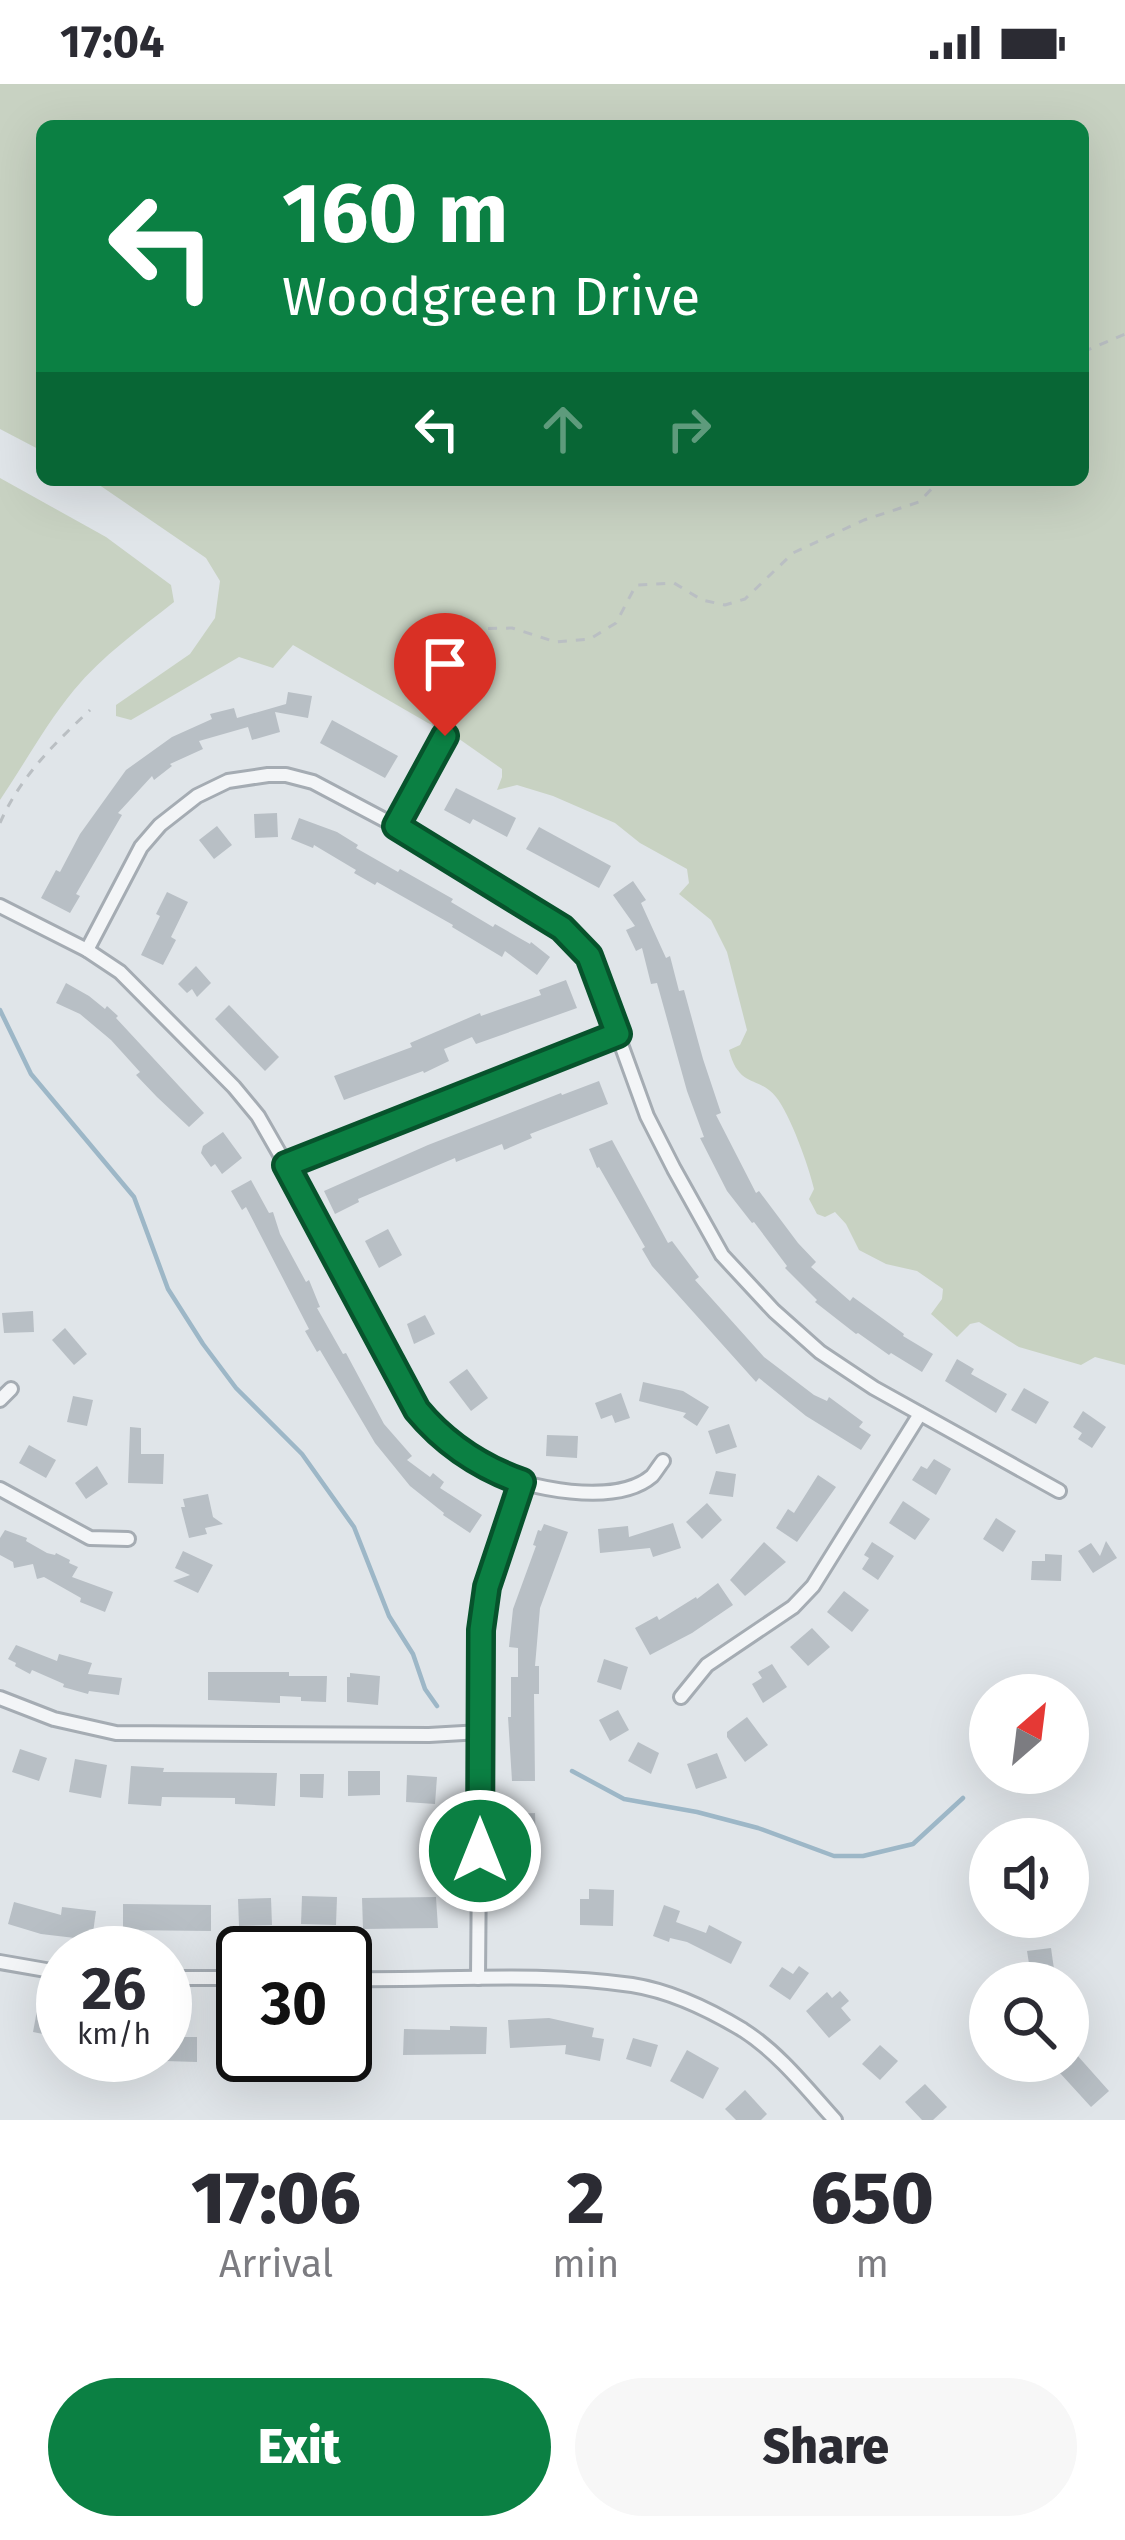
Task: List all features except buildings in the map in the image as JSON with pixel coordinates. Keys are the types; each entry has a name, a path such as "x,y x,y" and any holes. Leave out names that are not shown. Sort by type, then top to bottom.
{"street":[{"path":"396,826 439,732"},
{"path":"87,950 141,847 196,796 228,781 268,775 313,782 396,826 562,928 589,956 647,1116 694,1209 722,1255 774,1311 820,1352 874,1388 1059,1492"},
{"path":"0,906 120,972 258,1116 417,1410 448,1442 488,1470 554,1490 601,1493 639,1484 663,1461"},
{"path":"286,1165 618,1034"},
{"path":"0,1400 11,1389"},
{"path":"681,1697 707,1665 794,1607 813,1586 920,1414"},
{"path":"478,1978 481,1630 487,1587 522,1482"},
{"path":"0,1489 90,1538 128,1539"},
{"path":"0,1698 54,1719 116,1733 481,1732"},
{"path":"0,1982 2,1963 36,1969"},
{"path":"372,1979 632,1985 681,2000 742,2030 764,2046 836,2120"}],"path":[{"path":"1089,349 1125,334"},
{"path":"439,732 452,686 457,643 466,629 512,628 556,642 590,640 616,623 636,585 674,583 701,600 725,605 745,599 793,554 864,520 919,502 934,486"},
{"path":"0,823 37,763 90,710"}],"green space":[{"path":"0,84 1125,84 1125,1365 1095,1357 1081,1365 1019,1347 979,1322 957,1337 931,1314 943,1289 917,1271 886,1264 859,1250 835,1212 825,1217 817,1214 809,1199 814,1189 808,1168 781,1105 733,1062 729,1050 740,1045 747,1030 727,952 711,920 679,894 689,883 687,869 615,823 553,796 517,785 497,790 502,769 452,734 293,645 273,668 239,657 131,720 116,716 116,705 190,654 215,618 220,581 206,558 101,486 1089,486 1089,120 36,120 36,448 0,429"},
{"path":"0,478 106,537 171,585 174,602 109,654 74,690 0,800"}],"waterway":[{"path":"0,1010 31,1074 134,1197 168,1289 203,1344 236,1388 302,1454 354,1527 389,1616 437,1706"},
{"path":"572,1771 624,1799 758,1828 834,1856 863,1856 913,1844 963,1798"}],"route":[{"path":"445,736 396,826 562,928 589,956 618,1034 286,1165 417,1410 448,1442 488,1470 522,1482 487,1587 481,1630 480,1851"}]}
